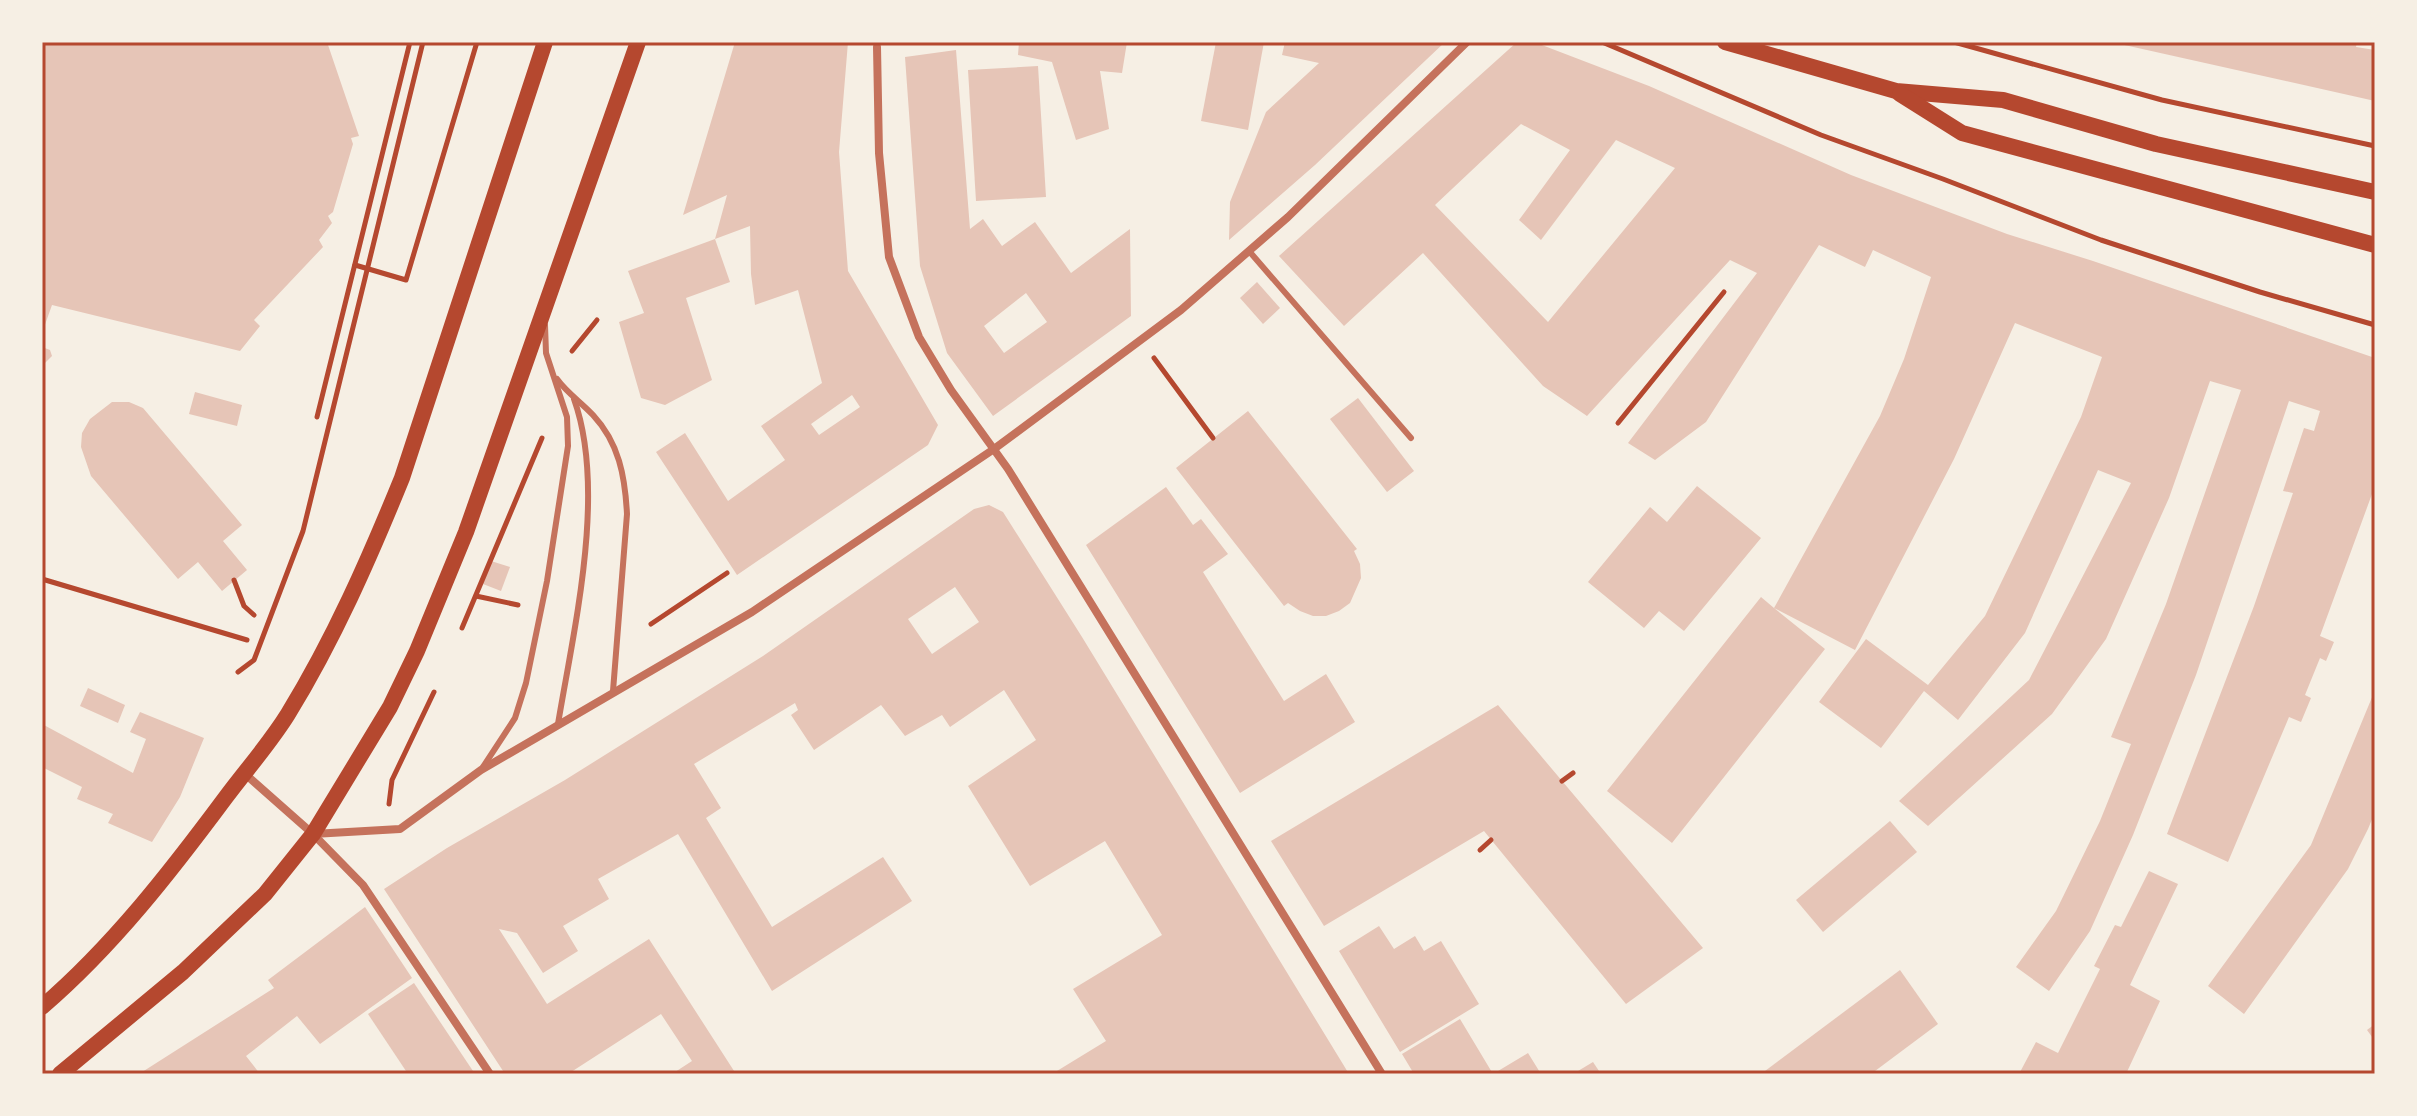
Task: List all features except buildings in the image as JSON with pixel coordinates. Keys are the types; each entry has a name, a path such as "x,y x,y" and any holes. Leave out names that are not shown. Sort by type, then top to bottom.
{"main road":[{"path":"42,1007 150,895 244,773 287,715 341,616 376,543 402,478 416,426 545,42"},
{"path":"60,1074 183,972 265,894 313,834 390,707 417,651 466,532 638,42"},
{"path":"1725,42 1896,91 2003,100 2156,144 2375,192"},
{"path":"1896,91 1962,133 2375,245"}],"street":[{"path":"313,834 400,829 481,770 752,612 994,449 1181,310 1288,217 1467,42"},
{"path":"877,47 879,153 889,257 919,337 951,390 994,449 1382,1074"},
{"path":"244,773 313,834 363,885 490,1074"}],"lane":[{"path":"1249,251 1411,438"},
{"path":"481,770 515,718 535,642 568,446 567,417 546,353 544,313"},
{"path":"555,376 590,412 613,442 626,488 627,514 613,691"},
{"path":"558,724 581,589 587,516 586,438 574,398"}],"path":[{"path":"317,417 410,42"},
{"path":"238,672 254,660 303,531 423,42"},
{"path":"355,265 406,280 477,42"},
{"path":"1602,42 1821,135 2101,240 2260,292 2375,325"},
{"path":"1954,42 2162,100 2375,146"},
{"path":"1618,423 1724,292"},
{"path":"572,351 597,320"},
{"path":"1153,356 1213,438"},
{"path":"651,624 727,573"},
{"path":"42,579 247,640"},
{"path":"234,580 244,606 254,615"},
{"path":"476,596 527,607"},
{"path":"1562,781 1573,773"},
{"path":"1480,850 1491,840"}]}
